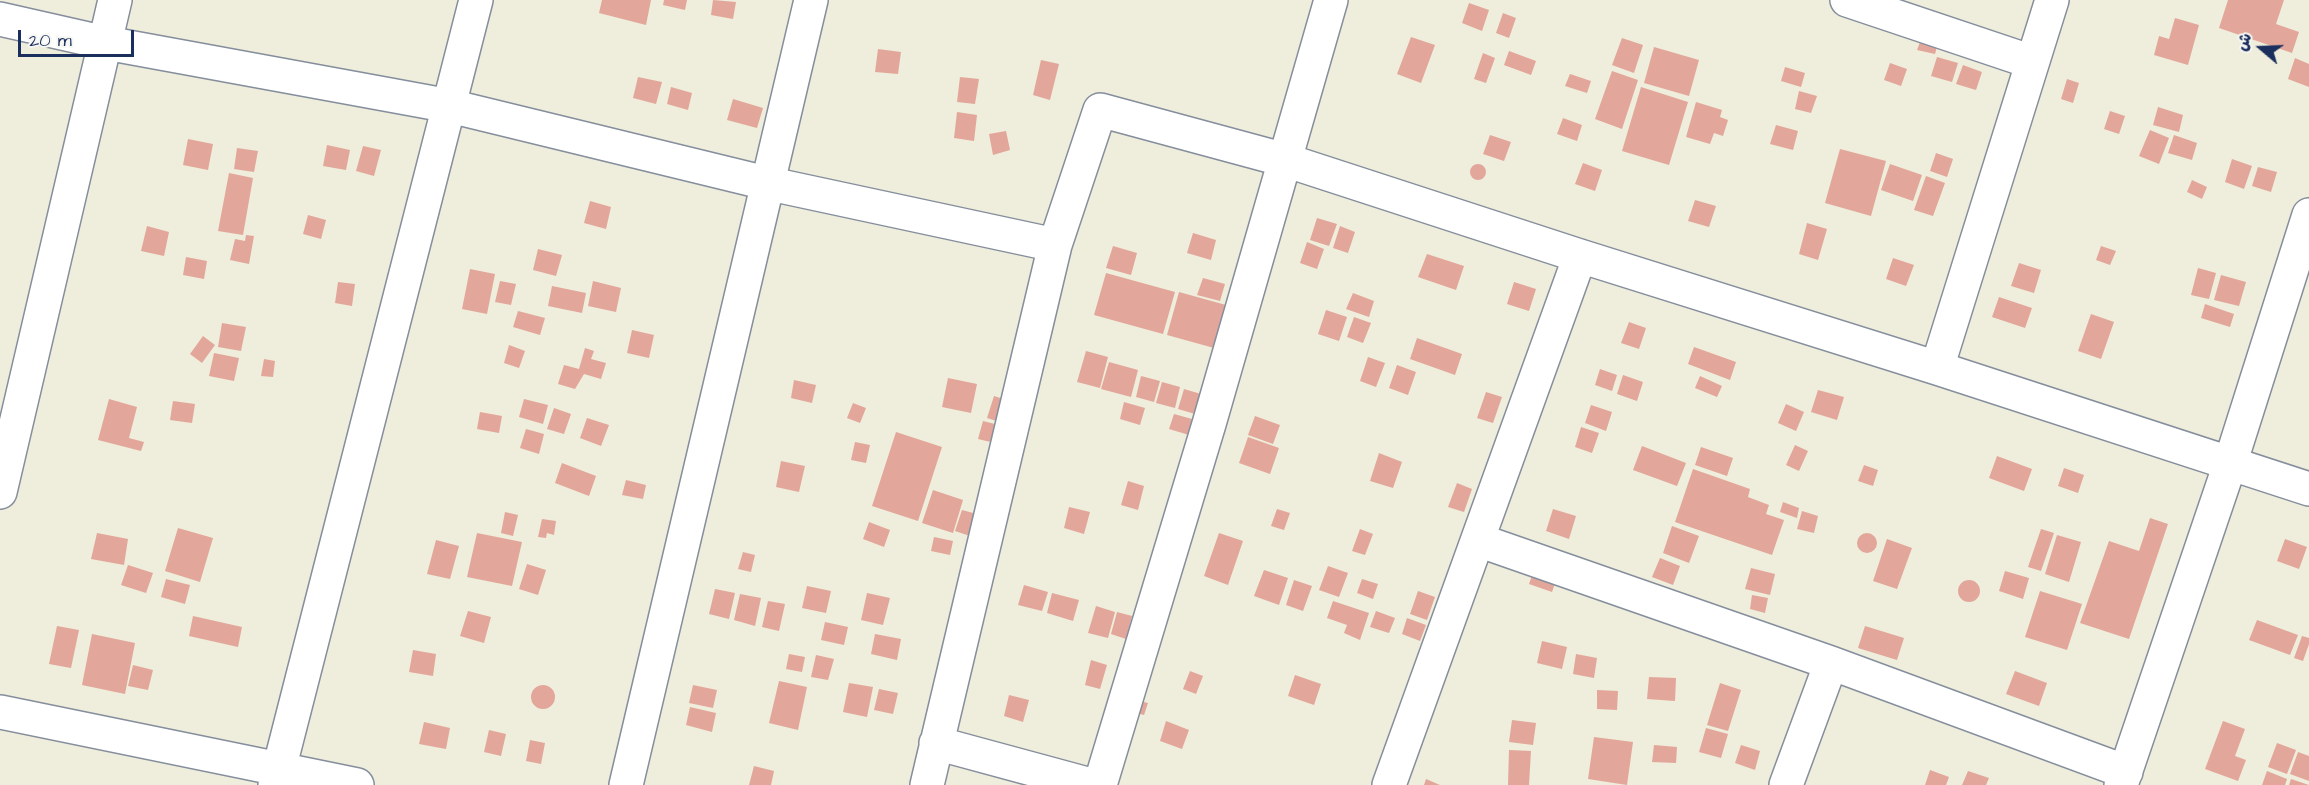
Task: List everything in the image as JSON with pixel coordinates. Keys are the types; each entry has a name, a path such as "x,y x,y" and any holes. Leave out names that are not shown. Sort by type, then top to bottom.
{"street":[{"path":"0,492 115,0"},
{"path":"277,776 476,0"},
{"path":"626,785 766,183 811,0"},
{"path":"1100,785 1209,424 1331,0"},
{"path":"1847,0 2032,62"},
{"path":"1937,368 2052,0"},
{"path":"0,19 106,43 450,106 766,183 1055,245"},
{"path":"927,785 1055,245 1100,110 1285,160 2309,489"},
{"path":"1478,540 1831,663 2124,778 2230,465 2309,215"},
{"path":"1389,785 1580,256"},
{"path":"1786,785 1831,663"},
{"path":"0,712 277,776 357,785"},
{"path":"936,743 1091,785"}],"building":[{"path":"602,0 651,0 646,25 599,13"},
{"path":"664,0 687,0 685,10 663,5"},
{"path":"713,0 736,2 733,19 711,15"},
{"path":"2228,0 2284,0 2276,24 2299,32 2292,53 2219,28"},
{"path":"1469,3 1489,10 1482,31 1462,23"},
{"path":"1503,13 1516,18 1509,38 1496,33"},
{"path":"2175,18 2199,25 2188,65 2154,55 2159,36 2169,39"},
{"path":"1923,34 1939,39 1935,54 1917,50"},
{"path":"1411,37 1435,45 1421,83 1397,74"},
{"path":"1622,38 1643,45 1634,73 1612,65"},
{"path":"1654,47 1699,60 1689,96 1644,83"},
{"path":"878,49 901,52 898,74 875,72"},
{"path":"1509,51 1536,61 1531,75 1504,65"},
{"path":"1483,53 1495,58 1486,83 1474,79"},
{"path":"1937,57 1958,63 1952,82 1931,76"},
{"path":"2295,58 2309,64 2309,87 2288,79"},
{"path":"1041,60 1059,64 1050,100 1033,95"},
{"path":"1890,63 1907,69 1901,86 1884,80"},
{"path":"1963,65 1982,72 1976,90 1956,84"},
{"path":"1785,67 1805,73 1801,87 1781,81"},
{"path":"1612,71 1638,80 1622,129 1595,119"},
{"path":"1570,74 1591,81 1587,93 1565,86"},
{"path":"638,77 662,82 656,104 633,98"},
{"path":"960,77 979,79 975,104 957,102"},
{"path":"2067,79 2079,83 2073,103 2061,99"},
{"path":"671,87 692,93 688,110 667,104"},
{"path":"1641,87 1688,102 1669,165 1622,151"},
{"path":"1799,91 1817,96 1811,113 1795,109"},
{"path":"733,99 763,108 757,128 727,120"},
{"path":"1696,102 1722,110 1720,117 1728,120 1723,136 1714,133 1710,144 1686,137"},
{"path":"2158,107 2183,115 2179,132 2153,125"},
{"path":"2110,111 2125,116 2119,134 2104,129"},
{"path":"957,112 977,115 974,141 954,138"},
{"path":"1563,118 1582,125 1577,141 1557,134"},
{"path":"1776,125 1798,131 1793,150 1770,144"},
{"path":"2150,130 2169,138 2159,164 2139,156"},
{"path":"1006,131 1010,150 993,155 989,134"},
{"path":"1490,135 1511,142 1504,161 1483,154"},
{"path":"2174,135 2197,143 2192,160 2168,153"},
{"path":"188,139 213,144 208,170 183,165"},
{"path":"327,145 350,150 346,170 323,166"},
{"path":"363,146 381,150 374,176 356,171"},
{"path":"237,148 258,151 254,172 234,169"},
{"path":"1840,149 1886,161 1871,216 1825,203"},
{"path":"1936,153 1953,159 1947,177 1930,171"},
{"path":"2232,159 2252,166 2244,189 2225,182"},
{"path":"1583,163 1602,170 1595,191 1575,184"},
{"path":"1475,164 1481,164 1486,172 1484,178 1475,180 1470,175 1470,169"},
{"path":"1890,164 1922,175 1913,201 1881,190"},
{"path":"2258,167 2277,172 2271,192 2252,186"},
{"path":"229,173 253,178 243,235 218,231"},
{"path":"1926,176 1945,183 1933,216 1914,210"},
{"path":"2192,180 2207,187 2202,199 2187,192"},
{"path":"1695,200 1716,206 1709,227 1688,221"},
{"path":"590,201 611,207 606,229 584,223"},
{"path":"308,215 326,220 321,239 303,234"},
{"path":"1317,218 1337,224 1329,246 1310,240"},
{"path":"1807,223 1827,229 1818,260 1799,254"},
{"path":"147,226 169,232 164,256 141,251"},
{"path":"1340,226 1355,232 1348,253 1333,248"},
{"path":"1193,233 1216,240 1211,260 1187,253"},
{"path":"246,235 254,236 249,264 230,260 235,239 245,241"},
{"path":"1307,242 1324,249 1317,269 1300,263"},
{"path":"1113,246 1137,253 1131,275 1106,268"},
{"path":"2101,246 2116,251 2110,265 2096,260"},
{"path":"538,249 562,255 556,276 533,270"},
{"path":"1427,254 1464,266 1456,290 1418,277"},
{"path":"186,257 207,261 204,279 183,275"},
{"path":"1893,258 1914,265 1906,286 1886,279"},
{"path":"2019,263 2041,270 2034,293 2011,286"},
{"path":"2198,268 2216,273 2209,299 2191,295"},
{"path":"470,269 495,274 487,314 462,309"},
{"path":"1106,273 1175,292 1163,334 1094,315"},
{"path":"2221,275 2246,282 2239,306 2214,300"},
{"path":"1203,278 1225,284 1220,301 1197,295"},
{"path":"500,281 516,284 511,305 495,302"},
{"path":"593,281 621,288 616,312 588,306"},
{"path":"338,282 355,284 352,306 335,303"},
{"path":"1514,282 1536,289 1529,311 1507,304"},
{"path":"552,286 586,293 582,313 548,306"},
{"path":"1179,292 1226,305 1214,348 1167,335"},
{"path":"1353,293 1374,301 1369,317 1346,309"},
{"path":"1999,297 2032,308 2025,328 1992,317"},
{"path":"2205,304 2234,314 2230,327 2201,318"},
{"path":"1326,310 1347,317 1339,341 1318,334"},
{"path":"518,311 545,318 540,335 513,327"},
{"path":"2091,314 2114,322 2101,359 2078,351"},
{"path":"1354,317 1371,323 1363,343 1347,337"},
{"path":"1629,322 1646,328 1639,349 1621,343"},
{"path":"222,323 246,327 241,351 218,347"},
{"path":"632,330 654,335 649,358 627,353"},
{"path":"203,336 215,345 202,363 190,354"},
{"path":"1417,338 1462,354 1455,375 1410,359"},
{"path":"509,345 525,351 519,368 504,363"},
{"path":"1694,347 1736,362 1730,380 1688,364"},
{"path":"585,348 594,351 591,359 606,363 601,379 584,374 575,389 558,384 564,365 579,369"},
{"path":"1086,351 1108,357 1100,388 1077,382"},
{"path":"214,353 239,358 234,381 209,376"},
{"path":"1368,357 1385,363 1376,387 1360,381"},
{"path":"264,359 275,361 273,377 261,376"},
{"path":"1109,362 1138,370 1131,397 1101,389"},
{"path":"1397,365 1416,372 1408,395 1389,388"},
{"path":"1600,369 1617,375 1612,391 1595,385"},
{"path":"1623,375 1643,382 1637,401 1617,394"},
{"path":"1141,376 1160,381 1154,402 1136,397"},
{"path":"1700,376 1722,386 1717,397 1695,388"},
{"path":"948,378 977,384 971,413 942,407"},
{"path":"794,380 816,385 812,403 791,398"},
{"path":"1162,382 1180,387 1175,408 1156,403"},
{"path":"1184,389 1201,394 1195,414 1178,409"},
{"path":"1818,390 1844,397 1837,420 1811,412"},
{"path":"1486,392 1502,397 1493,423 1477,418"},
{"path":"994,396 1013,402 1006,424 987,418"},
{"path":"109,399 137,407 129,438 144,442 141,451 98,440"},
{"path":"524,399 548,405 543,424 519,417"},
{"path":"173,401 195,404 192,423 170,420"},
{"path":"1124,402 1145,408 1140,425 1120,419"},
{"path":"853,403 866,408 860,423 847,418"},
{"path":"1786,404 1804,412 1796,431 1778,423"},
{"path":"1591,405 1612,412 1606,431 1585,423"},
{"path":"554,408 571,414 564,434 547,429"},
{"path":"480,412 502,416 499,433 477,429"},
{"path":"1174,414 1192,419 1189,435 1169,429"},
{"path":"1255,416 1280,425 1273,444 1248,435"},
{"path":"587,418 609,425 601,446 580,438"},
{"path":"983,421 1003,426 999,444 978,439"},
{"path":"1581,427 1599,433 1592,453 1575,447"},
{"path":"526,429 544,434 539,454 520,448"},
{"path":"896,432 942,447 918,521 872,506"},
{"path":"1248,437 1279,448 1270,474 1239,463"},
{"path":"855,442 870,445 866,463 851,460"},
{"path":"1795,445 1808,451 1799,471 1786,465"},
{"path":"1642,446 1686,463 1677,486 1633,470"},
{"path":"1701,447 1733,458 1727,476 1695,465"},
{"path":"1379,453 1402,462 1393,488 1370,481"},
{"path":"1997,456 2032,469 2024,491 1989,478"},
{"path":"781,461 805,466 799,492 776,487"},
{"path":"562,463 596,476 589,496 555,483"},
{"path":"1864,465 1878,470 1873,486 1858,481"},
{"path":"2064,468 2084,475 2078,493 2058,486"},
{"path":"1693,469 1750,489 1748,497 1769,505 1766,514 1784,520 1772,555 1675,522"},
{"path":"626,480 646,485 643,499 622,495"},
{"path":"1128,481 1144,486 1138,510 1121,505"},
{"path":"1457,483 1472,489 1464,512 1448,507"},
{"path":"933,490 963,500 953,533 922,523"},
{"path":"1783,502 1799,508 1797,518 1780,512"},
{"path":"1069,507 1090,512 1084,534 1064,528"},
{"path":"1277,509 1290,513 1284,530 1271,526"},
{"path":"1553,509 1576,516 1569,539 1546,531"},
{"path":"962,510 977,514 970,536 955,531"},
{"path":"1802,511 1818,516 1814,533 1797,529"},
{"path":"505,512 518,515 513,536 501,533"},
{"path":"2150,518 2168,524 2129,639 2080,623 2109,541 2139,551"},
{"path":"542,519 556,521 554,535 547,533 546,538 538,537"},
{"path":"869,522 890,530 884,547 863,539"},
{"path":"1672,526 1699,536 1689,563 1663,553"},
{"path":"178,528 213,538 200,582 165,571"},
{"path":"1360,529 1373,534 1365,555 1352,551"},
{"path":"2041,529 2054,533 2041,571 2028,567"},
{"path":"97,533 128,539 124,565 91,559"},
{"path":"477,533 522,542 512,586 467,577"},
{"path":"1219,533 1243,541 1228,585 1204,576"},
{"path":"1867,533 1874,536 1877,543 1874,550 1867,553 1860,550 1857,543 1860,536"},
{"path":"2057,535 2081,542 2069,582 2045,574"},
{"path":"934,537 953,541 950,555 931,551"},
{"path":"1887,539 1912,548 1897,589 1873,581"},
{"path":"2285,539 2307,547 2299,569 2277,561"},
{"path":"436,540 459,546 450,579 427,574"},
{"path":"743,552 755,555 751,572 738,569"},
{"path":"1660,558 1680,566 1673,585 1652,577"},
{"path":"527,564 546,570 538,595 519,589"},
{"path":"128,565 153,573 146,593 121,585"},
{"path":"1328,566 1348,573 1339,597 1319,590"},
{"path":"1535,567 1558,575 1552,592 1529,584"},
{"path":"1751,568 1775,574 1770,595 1745,589"},
{"path":"1264,570 1288,578 1279,605 1254,596"},
{"path":"2005,571 2029,578 2023,599 1999,591"},
{"path":"166,579 190,585 185,604 161,597"},
{"path":"1362,579 1378,584 1373,599 1357,593"},
{"path":"1294,580 1312,586 1303,611 1286,605"},
{"path":"1969,580 1977,583 1980,591 1977,599 1969,602 1961,599 1958,591 1961,583"},
{"path":"1024,585 1048,592 1042,611 1018,605"},
{"path":"807,586 831,591 826,613 802,608"},
{"path":"715,589 735,593 729,619 709,614"},
{"path":"1418,591 1435,597 1427,620 1410,614"},
{"path":"2040,591 2082,604 2067,650 2025,637"},
{"path":"867,593 890,598 883,625 861,620"},
{"path":"1052,593 1079,600 1073,621 1047,613"},
{"path":"740,594 761,598 755,626 734,620"},
{"path":"1752,595 1768,598 1765,613 1750,609"},
{"path":"768,601 785,604 779,631 762,627"},
{"path":"1333,601 1369,613 1360,640 1344,633 1347,625 1327,618"},
{"path":"1096,606 1115,612 1108,638 1088,633"},
{"path":"468,611 491,617 484,643 460,636"},
{"path":"1376,611 1395,618 1389,633 1370,627"},
{"path":"1117,612 1132,616 1126,639 1111,634"},
{"path":"193,616 242,627 238,647 189,636"},
{"path":"1407,618 1426,625 1420,641 1402,634"},
{"path":"2257,620 2298,635 2290,655 2249,640"},
{"path":"825,622 848,627 844,645 821,640"},
{"path":"57,626 79,630 71,668 49,664"},
{"path":"1865,626 1904,638 1897,660 1858,648"},
{"path":"92,634 135,643 125,694 82,685"},
{"path":"875,634 901,639 897,660 871,654"},
{"path":"2302,636 2309,638 2303,661 2294,658"},
{"path":"1542,641 1567,647 1562,669 1537,663"},
{"path":"413,650 436,654 433,676 409,672"},
{"path":"789,654 805,657 802,672 786,669"},
{"path":"1576,654 1597,658 1594,678 1573,674"},
{"path":"816,655 834,659 828,680 811,677"},
{"path":"1091,660 1107,665 1100,689 1085,685"},
{"path":"133,665 153,670 148,690 128,686"},
{"path":"1190,671 1203,676 1196,694 1183,689"},
{"path":"2015,671 2047,683 2039,706 2006,694"},
{"path":"1295,675 1321,684 1314,705 1288,696"},
{"path":"1649,677 1676,678 1675,701 1647,699"},
{"path":"779,681 807,687 798,730 769,723"},
{"path":"849,683 873,687 867,717 843,712"},
{"path":"1720,683 1741,690 1728,731 1707,725"},
{"path":"543,685 548,686 554,692 554,702 548,708 543,709 538,708 532,702 531,697 532,692 538,686"},
{"path":"693,685 717,690 713,708 689,703"},
{"path":"879,689 898,693 893,714 874,710"},
{"path":"1597,690 1618,691 1617,710 1597,709"},
{"path":"1009,695 1029,700 1023,722 1004,716"},
{"path":"1136,700 1148,703 1144,715 1132,712"},
{"path":"690,707 716,713 712,732 686,725"},
{"path":"1512,720 1536,723 1533,745 1509,742"},
{"path":"1166,721 1189,730 1182,749 1160,741"},
{"path":"2223,721 2245,729 2235,756 2246,760 2238,781 2205,769"},
{"path":"424,722 450,728 446,749 419,744"},
{"path":"1706,728 1728,734 1721,758 1699,752"},
{"path":"489,730 506,734 501,756 484,752"},
{"path":"1594,737 1633,742 1627,785 1588,779"},
{"path":"530,740 545,743 541,764 526,761"},
{"path":"2277,743 2296,750 2287,774 2268,767"},
{"path":"1654,745 1677,747 1676,763 1652,762"},
{"path":"1741,745 1760,751 1755,770 1735,763"},
{"path":"1509,750 1531,751 1529,785 1508,785"},
{"path":"2298,752 2309,756 2309,781 2290,774"},
{"path":"754,766 774,771 771,785 749,785"},
{"path":"1930,770 1949,777 1946,785 1925,785"},
{"path":"1968,771 1989,778 1986,785 1962,785"},
{"path":"2267,771 2287,779 2285,785 2262,785"},
{"path":"1426,779 1440,785 1424,785"},
{"path":"2291,779 2309,785 2289,785"}]}
